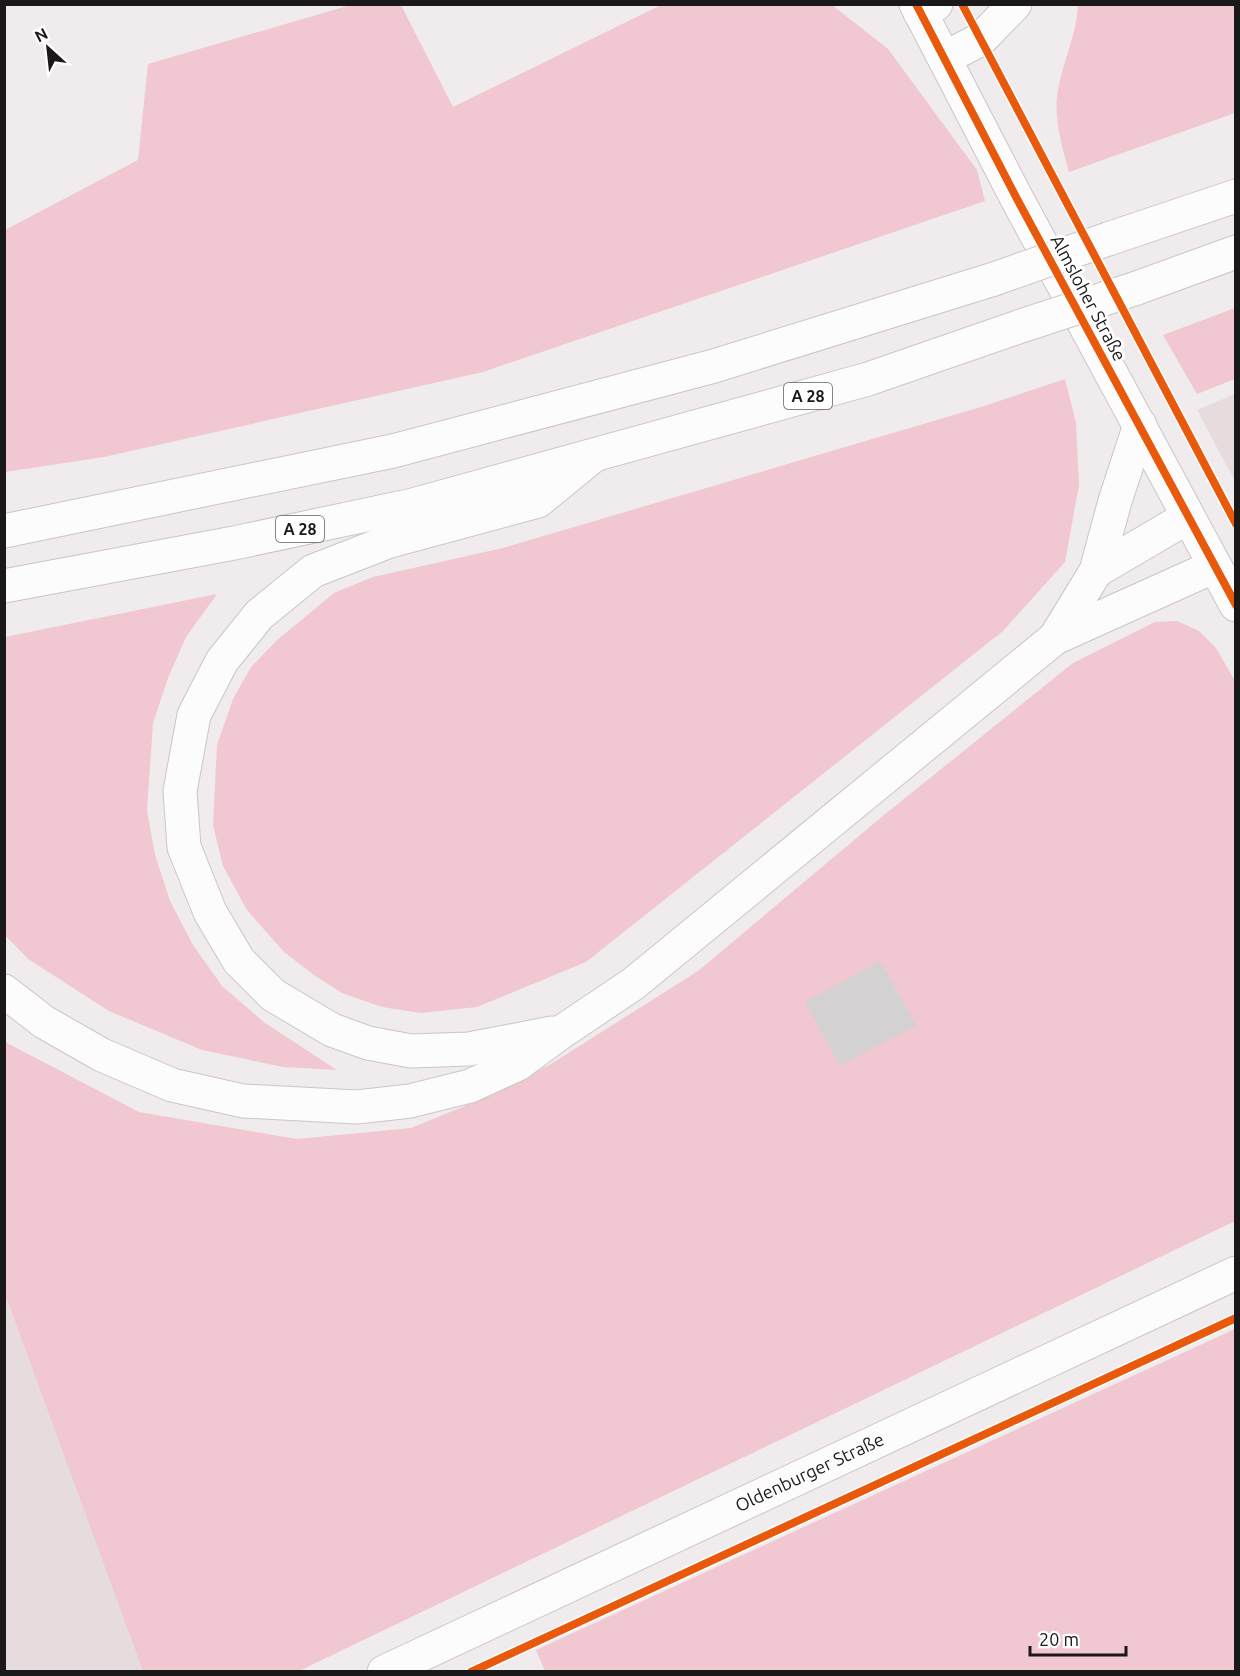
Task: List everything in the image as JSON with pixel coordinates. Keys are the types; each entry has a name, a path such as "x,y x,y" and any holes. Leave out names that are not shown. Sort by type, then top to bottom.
{"main road":[{"path":"945,58 981,39 1015,4"},
{"name":"Almsloher Straße","path":"924,7 945,58 1017,197 1236,605"},
{"path":"4,531 393,451 714,366 994,279 1236,196"},
{"name":"A 28","path":"4,586 234,543 413,505 868,379 1236,252"},
{"path":"1055,638 1096,571 1115,501 1140,425"},
{"path":"563,1030 468,1049 411,1051 368,1043 332,1030 273,995 239,961 210,912 184,847 180,791 194,715 222,661 259,615 313,571 390,541 538,501 593,456"},
{"path":"1096,571 1188,517"},
{"path":"4,991 53,1028 102,1055 172,1085 243,1101 357,1107 410,1101 470,1086 518,1064 563,1030 633,984 1055,638 1215,566"},
{"name":"Oldenburger Straße","path":"384,1671 1236,1273"}],"shaded area":[{"path":"354,4 401,5 453,107 661,5 832,5 888,49 977,170 985,201 483,372 104,457 5,472 5,230 138,160 148,64"},
{"path":"1078,5 1235,5 1235,113 1069,172 1059,131 1057,100"},
{"path":"1235,308 1235,379 1197,394 1163,335"},
{"path":"1065,379 1076,423 1079,485 1065,562 1003,631 586,962 477,1007 421,1013 382,1007 342,993 284,952 247,910 223,866 213,825 217,745 233,699 251,667 276,641 334,593 373,577 503,548 981,407"},
{"path":"1235,394 1235,481 1197,410"},
{"path":"217,594 186,637 168,678 153,723 147,810 155,855 170,901 193,945 222,986 265,1023 337,1070 283,1067 202,1050 109,1011 28,959 5,935 5,637"},
{"path":"1177,621 1199,631 1216,648 1235,681 1235,1221 299,1671 143,1671 5,1294 5,1042 139,1112 297,1139 411,1128 482,1099 551,1064 698,971 884,815 1073,663 1155,622"},
{"path":"5,1294 144,1671 5,1671"},
{"path":"1235,1329 1235,1671 545,1671 536,1650"}],"building":[{"path":"880,961 916,1025 840,1066 805,1002"}],"cycle path":[{"path":"916,4 1016,197 1236,605"},
{"path":"962,4 1236,524"},
{"path":"471,1672 1236,1318"}]}
